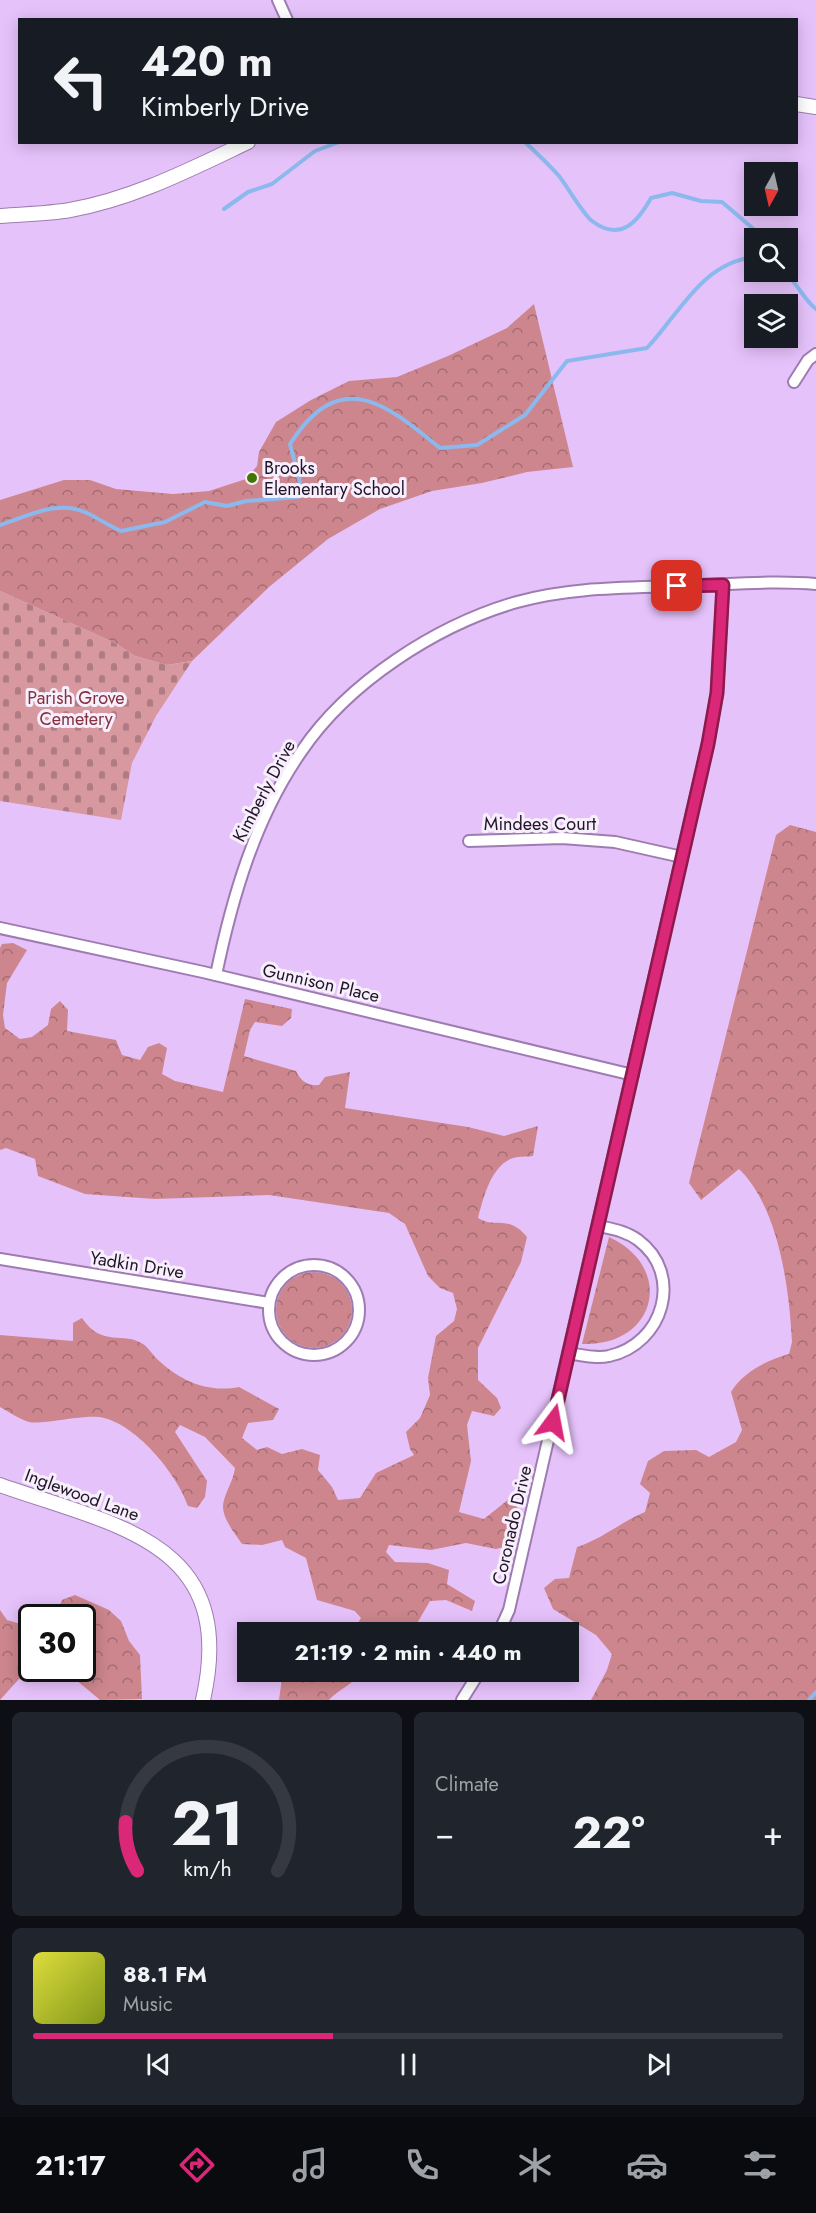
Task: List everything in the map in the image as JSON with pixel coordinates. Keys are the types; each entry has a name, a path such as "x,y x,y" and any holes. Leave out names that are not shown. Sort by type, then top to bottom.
{"street":[{"path":"278,0 287,18"},
{"path":"798,104 816,107"},
{"path":"0,216 70,210 117,197 165,182 244,144"},
{"path":"794,382 808,360 816,354"},
{"name":"Kimberly Drive","path":"216,975 233,904 249,853 279,790 301,751 342,705 389,663 433,636 517,602 601,589 816,584"},
{"name":"Coronado Drive","path":"504,1622 509,1610 599,1226 717,693 723,585"},
{"name":"Mindees Court","path":"469,841 562,837 615,842 682,857"},
{"name":"Gunnison Place","path":"0,928 216,975 633,1075"},
{"path":"568,1353 607,1357 629,1350 640,1342 655,1325 664,1294 658,1264 639,1240 623,1232 599,1226"},
{"name":"Yadkin Drive","path":"0,1259 269,1303"},
{"path":"317,1265 335,1270 349,1282 357,1294 359,1308 357,1323 349,1339 337,1349 324,1354 309,1355 295,1351 280,1340 272,1326 269,1303 276,1286 285,1275 299,1268 317,1265"},
{"name":"Inglewood Lane","path":"0,1485 128,1530 155,1544 177,1564 200,1599 209,1633 210,1664 203,1700"},
{"path":"462,1700 473,1682"}],"green space":[{"path":"534,304 573,467 527,472 482,483 432,491 380,509 328,539 269,587 192,661 167,665 135,656 115,643 0,591 0,500 64,480 90,480 116,489 173,494 209,491 246,479 257,466 259,452 276,422 311,400 349,381 397,377 448,356 507,328"},
{"name":"Parish Grove Cemetery","path":"0,591 115,643 135,656 167,665 192,661 156,716 132,763 121,820 0,801"},
{"path":"790,825 816,832 816,1700 591,1700 607,1670 612,1654 596,1635 579,1625 579,1622 574,1622 553,1609 544,1588 555,1579 569,1578 577,1547 645,1512 650,1493 640,1484 648,1461 664,1451 696,1450 709,1457 736,1442 742,1430 731,1392 742,1378 756,1368 789,1354 792,1342 788,1297 779,1249 773,1226 753,1185 739,1169 701,1200 689,1183 776,835"},
{"path":"13,943 27,950 7,983 3,1015 5,1028 20,1039 32,1037 48,1025 51,1009 60,1001 68,1010 67,1031 116,1040 122,1055 140,1060 148,1047 159,1043 167,1048 162,1074 175,1081 223,1092 245,999 292,1009 291,1018 282,1026 255,1022 250,1030 244,1056 296,1071 302,1080 311,1085 319,1085 325,1077 350,1072 345,1108 468,1127 504,1136 538,1126 533,1156 513,1158 499,1168 489,1184 478,1218 514,1226 527,1237 521,1262 478,1348 478,1380 497,1398 501,1408 494,1416 472,1411 467,1425 471,1461 459,1512 484,1519 509,1499 517,1506 519,1516 508,1546 496,1549 466,1543 431,1550 389,1545 386,1552 395,1562 428,1563 449,1570 447,1584 475,1601 472,1611 446,1600 430,1601 418,1622 359,1622 361,1618 355,1611 317,1600 306,1558 285,1547 282,1540 262,1545 242,1544 228,1523 223,1506 235,1468 205,1437 180,1425 175,1432 207,1481 205,1497 197,1508 188,1506 175,1479 153,1451 127,1429 113,1421 91,1417 34,1423 0,1407 0,1335 73,1341 73,1323 82,1318 97,1333 136,1340 143,1344 165,1366 184,1379 205,1387 239,1387 279,1409 273,1420 248,1423 242,1438 257,1450 267,1447 282,1454 302,1449 320,1455 318,1470 332,1487 338,1500 360,1498 376,1473 414,1455 410,1449 406,1432 420,1418 430,1395 428,1378 436,1336 454,1321 457,1309 453,1293 440,1288 428,1276 405,1224 389,1213 269,1195 155,1199 85,1194 38,1176 35,1159 6,1148 0,1150 0,948 2,944"},
{"path":"609,1237 630,1251 643,1267 649,1285 648,1303 641,1320 627,1333 607,1342 582,1344"},
{"path":"322,1272 335,1278 346,1289 352,1302 350,1325 335,1342 322,1348 306,1348 293,1342 278,1325 276,1302 282,1289 299,1274"},
{"path":"75,1595 95,1604 60,1604 62,1600"},
{"path":"96,1604 109,1610 121,1621 129,1641 140,1655 142,1699 100,1700 79,1682 96,1682"},
{"path":"0,1610 7,1620 18,1623 18,1680 0,1700"},
{"path":"281,1682 352,1682 329,1700 279,1700"}],"waterway":[{"path":"224,209 248,192 272,184 315,151 334,144"},
{"path":"527,144 559,176 588,217 602,227 611,230 627,227 640,215 651,198 672,193 701,201 722,202 752,228"},
{"path":"0,525 43,510 65,508 87,513 121,531 165,522 205,502 227,506 246,501 298,497 302,490 290,444 309,420 327,405 345,399 363,400 382,406 440,448 477,445 525,415 567,361 647,348 706,279 720,269 744,259"},
{"path":"794,282 816,309"},
{"path":"809,1700 816,1692"}],"place":[{"name":"Brooks Elementary School","path":"252,478"}],"route":[{"path":"553,1422 708,744 717,693 723,585 677,586"}]}
